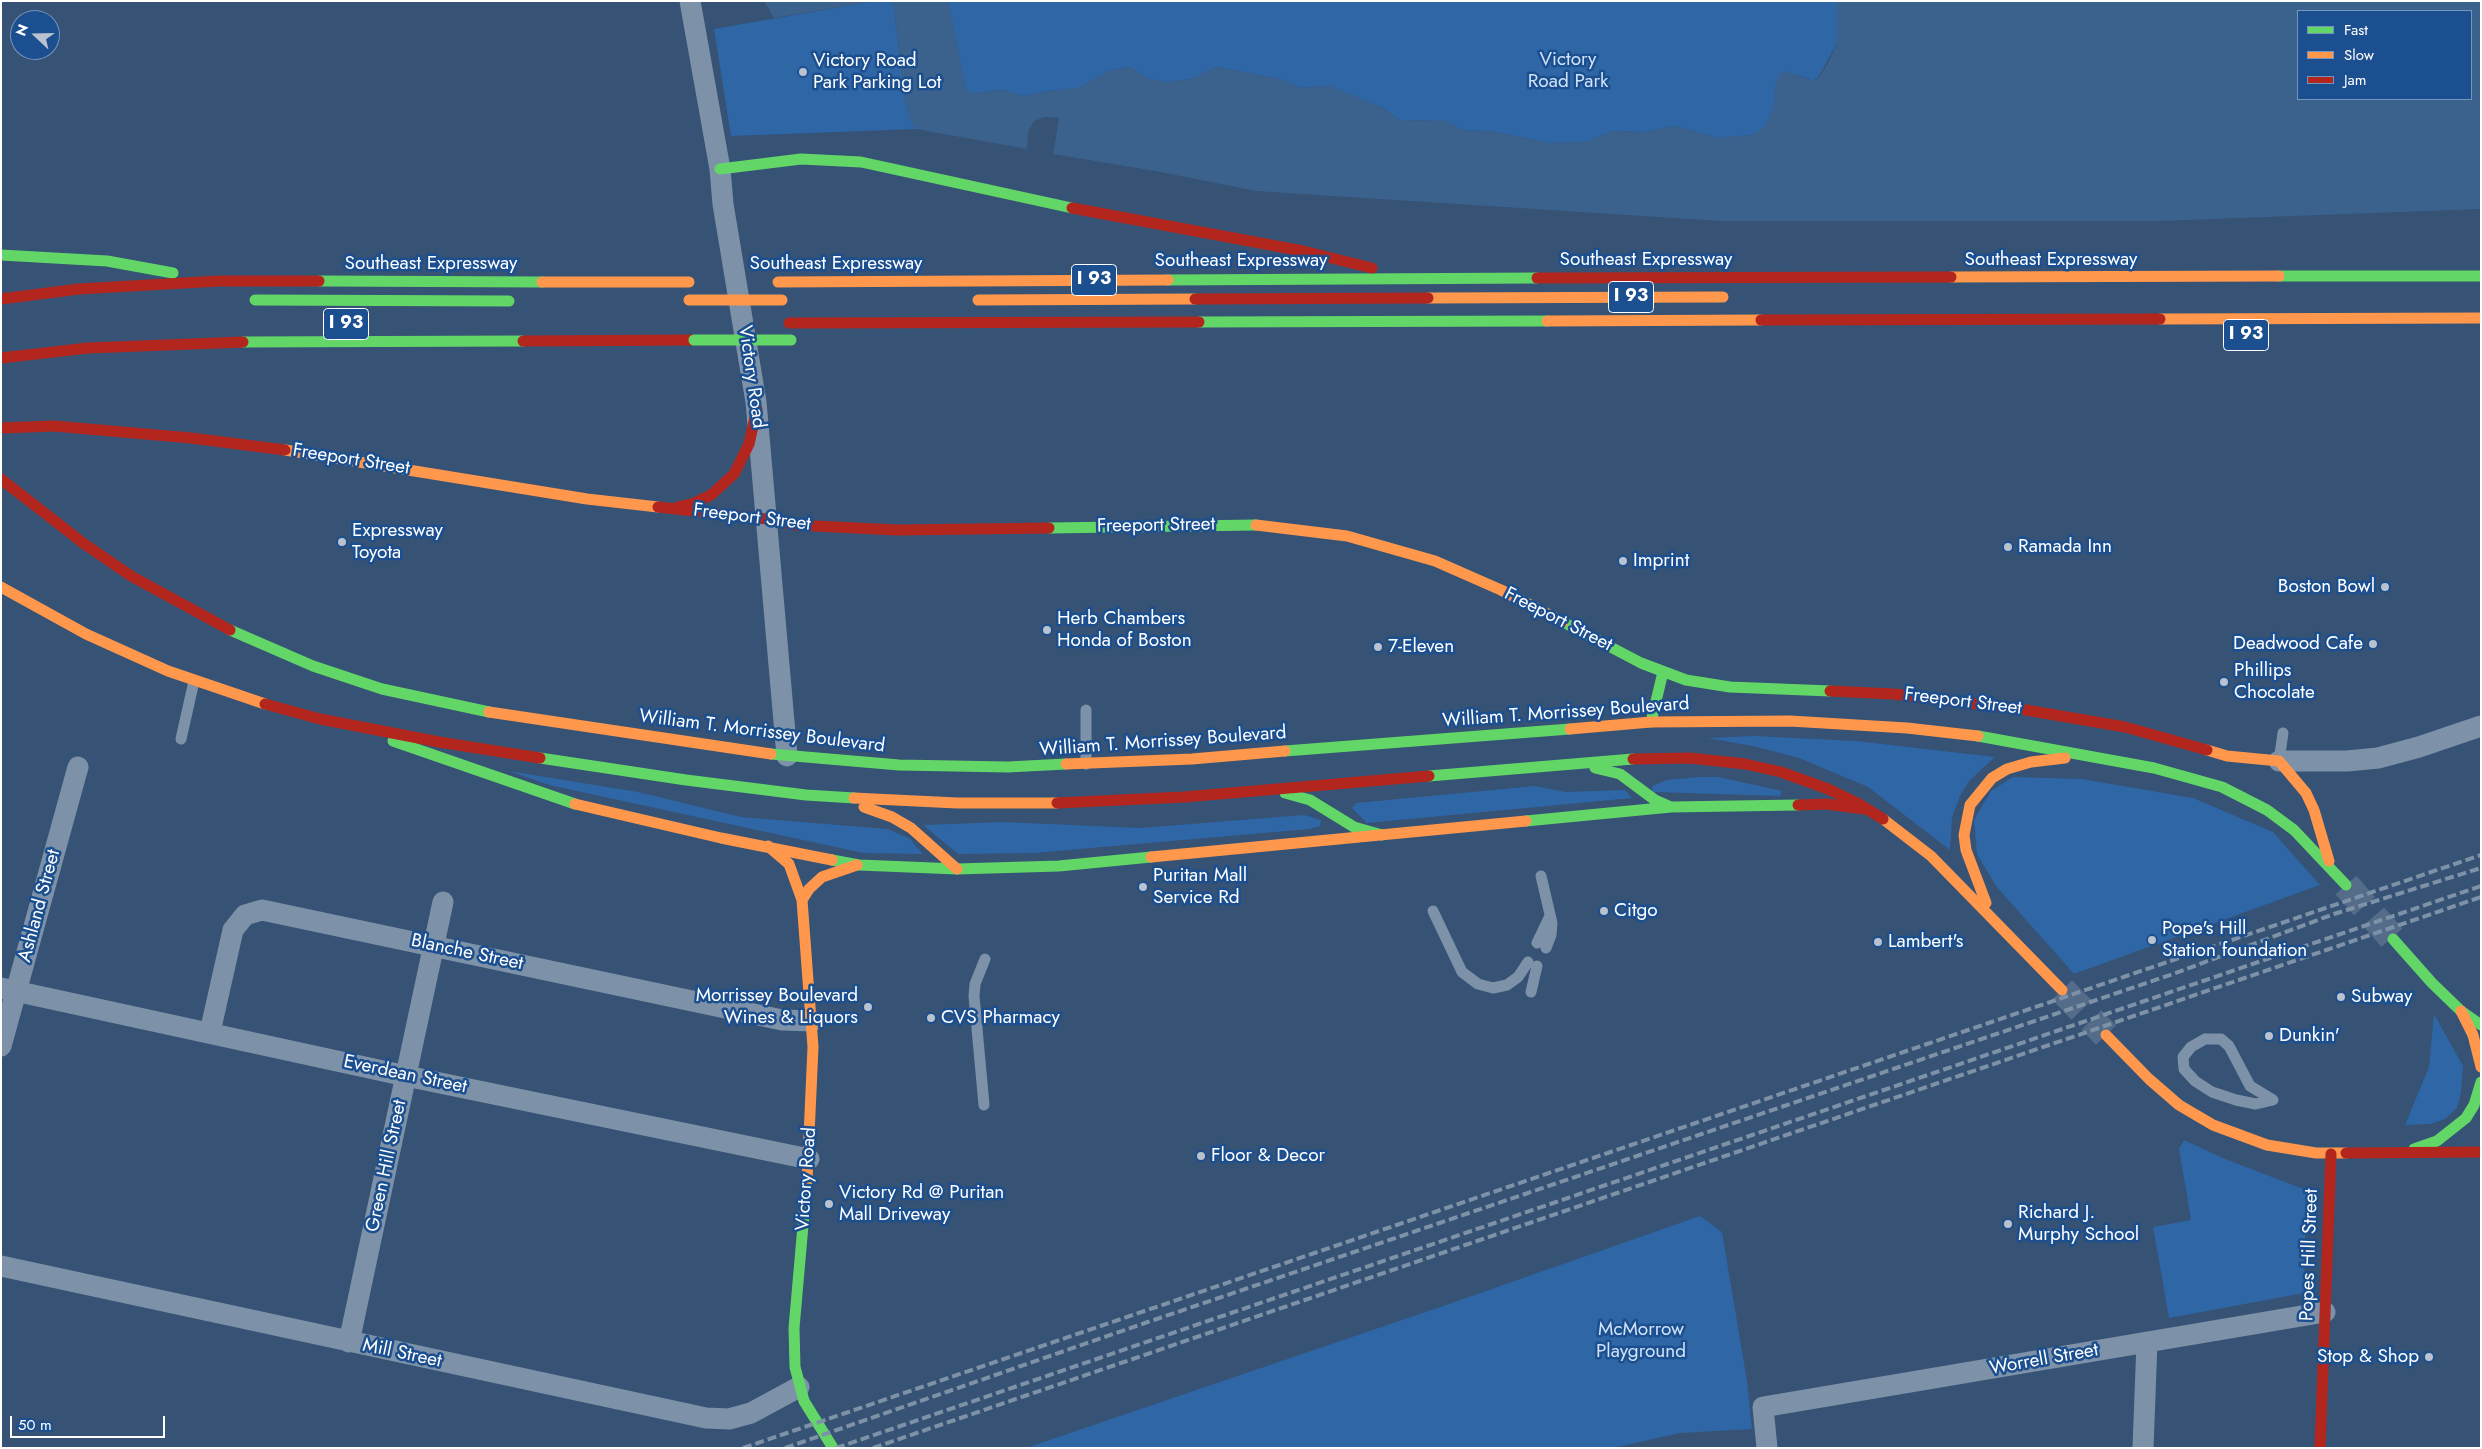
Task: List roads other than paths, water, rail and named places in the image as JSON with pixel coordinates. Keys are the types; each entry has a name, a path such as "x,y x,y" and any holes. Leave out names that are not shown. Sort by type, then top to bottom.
{"main road":[{"path":"720,170 801,159 861,162 1083,210 1303,251 1410,278"},
{"path":"1,255 107,261 218,281"},
{"name":"Southeast Expressway","path":"773,282 1410,278 2481,276"},
{"name":"Southeast Expressway","path":"1,298 79,289 218,281 694,282"},
{"name":"Southeast Expressway","path":"729,282 748,282"},
{"name":"I 93","path":"970,300 1731,297"},
{"name":"I 93","path":"241,300 519,301"},
{"path":"684,300 787,300"},
{"name":"I 93","path":"784,323 2481,318"},
{"path":"731,323 750,323"},
{"name":"I 93","path":"1,358 88,348 196,342 796,340"},
{"path":"674,508 692,504 711,495 734,474 749,444 757,409"},
{"name":"Freeport Street","path":"1,428 54,426 191,438 312,454 587,499 767,519 794,524 897,530 1254,525 1339,535 1435,561 1501,590 1630,658 1686,680 1722,686 1857,692 1964,702 2077,718 2147,732 2206,760 2237,758 2279,760"},
{"name":"William T. Morrissey Boulevard","path":"1,479 100,556 147,586 213,621 313,666 382,688 453,705 693,744 787,756 934,766 1086,766 1192,760 1652,722 1856,716 2096,756 2172,772 2222,787 2267,810 2294,830 2333,869 2346,885"},
{"path":"1,587 86,634 194,681 285,710 357,727 695,781 806,795 918,802 1033,804 1145,800 1671,758 1726,761 1769,769 1805,780 1849,799 1871,811 1913,840 2062,990"},
{"path":"1652,722 1664,672"},
{"path":"1856,716 1857,692"},
{"path":"357,727 548,798 721,838 859,864 957,869 1076,865 1671,807 1826,804 1852,806 1871,811"},
{"path":"1993,919 1966,850 1964,835 1966,817 1970,805 1992,778 2007,769 2054,758 2096,756"},
{"path":"2172,772 2188,774 2206,760"},
{"path":"2279,760 2300,784 2310,802 2325,851 2333,869"},
{"path":"1558,766 1602,769 1620,774 1655,800 1671,807"},
{"path":"1258,790 1281,792 1310,800 1354,827 1382,835"},
{"path":"806,795 847,803 892,817 911,828 957,869"},
{"name":"Victory Road","path":"768,846 782,856 792,869 802,900 812,1021 813,1078 809,1159 794,1339 799,1388 812,1415 833,1448"},
{"path":"802,900 809,889 822,877 859,864"},
{"path":"2393,939 2461,1011 2481,1026"},
{"path":"2461,1011 2473,1035 2481,1067"},
{"path":"2106,1035 2158,1088 2202,1119 2231,1132 2267,1144 2300,1152 2331,1154 2481,1152"},
{"path":"2398,1154 2437,1141 2454,1130 2466,1118 2474,1105 2481,1082"},
{"name":"Popes Hill Street","path":"2320,1448 2331,1154"}],"street":[{"name":"Victory Road","path":"690,1 720,170 757,409 787,756"},
{"name":"Freeport Street","path":"2279,760 2348,761 2378,758 2419,747 2481,726"},
{"name":"Ashland Street","path":"1,1046 9,989 78,767"},
{"name":"Green Hill Street","path":"349,1342 443,902"},
{"name":"Blanche Street","path":"210,1032 231,936 240,919 249,912 267,910 782,1020 812,1021"},
{"name":"Everdean Street","path":"9,989 406,1076 809,1159"},
{"name":"Mill Street","path":"1,1266 714,1419 736,1418 751,1414 799,1388"},
{"name":"Worrell Street","path":"1767,1448 1763,1407 2325,1312"},
{"path":"2143,1448 2147,1342"}],"lane":[{"path":"181,739 194,681"},
{"path":"1086,710 1086,766"},
{"path":"2279,760 2283,733"},
{"path":"1541,876 1550,915 1551,934 1541,946"},
{"path":"1433,911 1462,972 1478,984 1493,988 1507,985 1518,978 1532,964 1531,992"},
{"path":"984,1105 974,996 975,984 985,959"},
{"path":"2205,1039 2221,1039 2228,1046 2250,1086 2273,1100 2256,1104 2212,1092 2195,1081 2184,1069 2183,1057 2191,1047 2205,1039"}],"tunnel":[{"path":"2346,885 2393,939"},
{"path":"2062,990 2106,1035"}],"railway":[{"path":"743,1448 2481,855"},
{"path":"785,1448 1145,1323 2173,974 2334,914 2481,868"},
{"path":"836,1448 2481,886"},
{"path":"873,1448 2481,897"}],"place":[{"name":"Victory Road Park Parking Lot","path":"803,72"},
{"name":"Expressway Toyota","path":"342,542"},
{"name":"Ramada Inn","path":"2008,547"},
{"name":"Imprint","path":"1623,561"},
{"name":"Boston Bowl","path":"2385,587"},
{"name":"Herb Chambers Honda of Boston","path":"1047,630"},
{"name":"Deadwood Cafe","path":"2373,644"},
{"name":"7-Eleven","path":"1378,647"},
{"name":"Phillips Chocolate","path":"2224,682"},
{"name":"Puritan Mall Service Rd","path":"1143,887"},
{"name":"Citgo","path":"1604,911"},
{"name":"Pope's Hill Station foundation","path":"2152,940"},
{"name":"Lambert's","path":"1878,942"},
{"name":"Subway","path":"2341,997"},
{"name":"Morrissey Boulevard Wines & Liquors","path":"868,1007"},
{"name":"CVS Pharmacy","path":"931,1018"},
{"name":"Dunkin'","path":"2269,1036"},
{"name":"Floor & Decor","path":"1201,1156"},
{"name":"Victory Rd @ Puritan Mall Driveway","path":"829,1204"},
{"name":"Richard J. Murphy School","path":"2008,1224"},
{"name":"Stop & Shop","path":"2429,1357"}],"park label":[{"name":"Victory Road Park","path":"1568,71"},
{"name":"McMorrow Playground","path":"1641,1341"}]}
